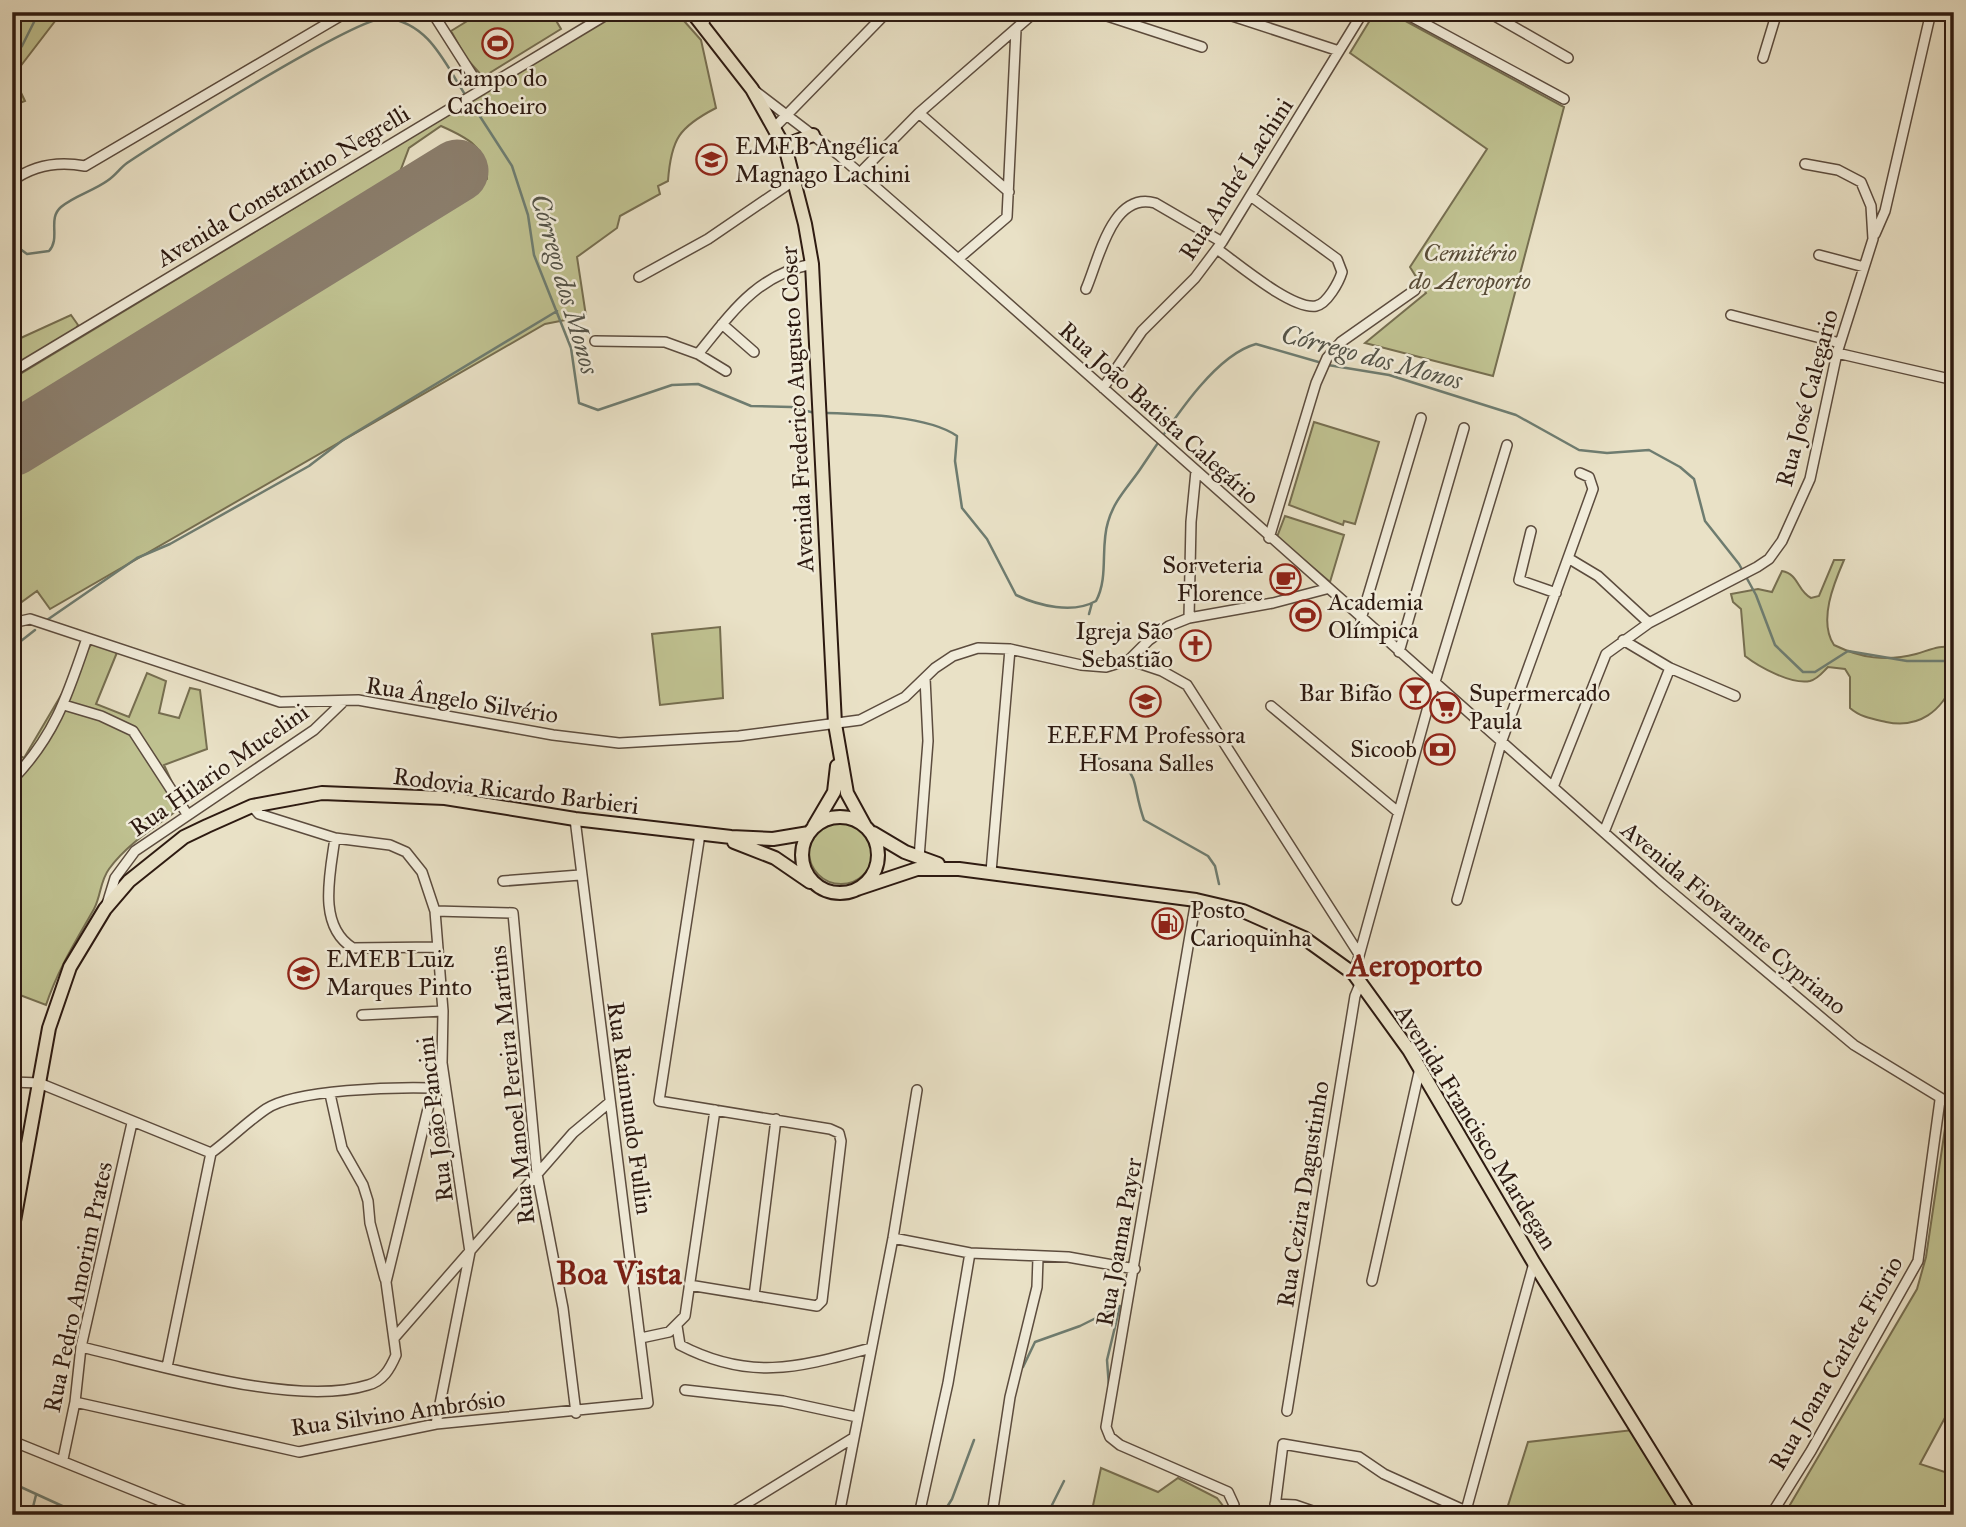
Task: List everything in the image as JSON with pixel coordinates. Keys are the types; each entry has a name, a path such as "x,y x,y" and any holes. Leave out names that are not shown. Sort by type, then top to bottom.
{"main road":[{"name":"Avenida Frederico Augusto Coser","path":"692,12 706,18 752,89 786,150 796,179 812,264 835,724 847,793 868,829"},
{"path":"786,150 794,142 813,135"},
{"name":"Avenida Frederico Augusto Coser","path":"811,830 834,792 838,751"},
{"name":"Rodovia Ricardo Barbieri","path":"12,1232 49,1028 70,967 105,909 129,881 184,837 252,806 322,793 445,799 575,819 705,834"},
{"path":"839,817 853,819 868,829 878,852 876,867 869,880 857,889 843,892 821,887 766,854 705,834 773,839 811,830 825,820 839,817"},
{"name":"Avenida Francisco Mardegan","path":"868,829 919,858 959,869"},
{"path":"811,830 803,860 811,878 821,887"},
{"name":"Avenida Francisco Mardegan","path":"857,889 917,869 991,872 1196,900 1243,911 1304,937 1357,979 1420,1068 1534,1263 1690,1515"}],"street":[{"path":"12,181 31,170 61,162 85,166 347,12"},
{"path":"432,12 478,90"},
{"name":"Avenida Constantino Negrelli","path":"12,372 611,12"},
{"path":"774,128 789,117 887,12"},
{"path":"859,174 919,113 1035,12"},
{"path":"1095,12 1202,47"},
{"path":"1220,12 1339,51"},
{"name":"Rua André Lachini","path":"1103,388 1142,331 1195,278 1219,246 1252,197 1363,12"},
{"path":"1404,12 1564,99"},
{"path":"1488,12 1568,58"},
{"path":"1763,58 1777,12"},
{"path":"1872,239 1885,211 1931,12"},
{"path":"958,259 1007,217 1016,30"},
{"name":"Rua João Batista Calegário","path":"752,89 813,135 958,259 1501,743"},
{"path":"919,113 1009,192"},
{"name":"Rua José Calegario","path":"1553,787 1601,664 1612,647 1649,623 1769,559 1782,541 1810,479 1839,348 1872,239 1871,206 1861,182 1838,170 1805,164"},
{"path":"639,277 708,239 796,179"},
{"path":"1086,289 1117,216 1132,202 1144,200 1155,203 1219,246 1287,298 1311,306 1323,302 1340,279 1342,272 1337,259 1252,197"},
{"path":"1819,255 1864,267"},
{"path":"698,354 763,281 790,268 812,264"},
{"path":"1269,538 1319,375 1327,358 1341,342 1415,290"},
{"path":"1731,315 1954,380"},
{"path":"722,324 754,352"},
{"path":"595,341 665,342 698,354 726,370"},
{"path":"1361,619 1421,418"},
{"path":"1399,652 1464,428"},
{"name":"Rua Cezira Dagustinho","path":"1287,1411 1355,996 1359,954 1434,685 1507,445"},
{"path":"1189,618 1191,522 1196,471"},
{"path":"1457,900 1501,743 1593,489 1589,477 1580,473"},
{"path":"1531,531 1519,580 1556,593"},
{"path":"1568,558 1598,576 1649,623"},
{"path":"1326,589 1262,606 1189,618 1169,626 1149,640 1129,660 1162,671 1187,685 1359,954"},
{"name":"Rua Ângelo Silvério","path":"12,623 30,619 280,702 342,703 358,700 553,735 619,743 739,736 835,724 875,713 905,697 935,668 966,650 987,646 1081,665 1106,667 1129,660"},
{"path":"12,780 32,759 64,705 87,638"},
{"path":"1623,640 1670,668 1735,696"},
{"path":"991,872 1010,649"},
{"path":"1604,832 1670,668"},
{"path":"919,858 928,741 925,678"},
{"name":"Rua Hilario Mucelini","path":"105,909 123,864 135,851 314,730 342,703"},
{"path":"64,705 101,716 133,731 187,814"},
{"path":"1271,706 1398,812"},
{"name":"Avenida Fiovarante Cypriano","path":"1501,743 1854,1045 1940,1100 1954,1106"},
{"name":"Rua João Pancini","path":"252,806 259,814 335,838 390,845 406,852 422,872 435,911 443,1011 442,1063 470,1252 436,1424"},
{"name":"Rua Raimundo Fullin","path":"575,819 648,1403"},
{"path":"689,1285 817,1306 822,1301 841,1141 839,1133 830,1129 659,1101 705,834"},
{"path":"335,838 329,909 342,941 353,948 437,947"},
{"path":"503,881 580,875"},
{"name":"Rua Joanna Payer","path":"1196,900 1106,1427 1110,1437 1120,1445 1228,1492 1234,1505 1233,1515"},
{"name":"Rua Manoel Pereira Martins","path":"435,911 513,913 537,1174 563,1308 576,1413"},
{"path":"362,1015 443,1011"},
{"path":"386,1282 433,1088 442,1063"},
{"path":"1372,1281 1420,1068"},
{"path":"12,1082 38,1083 211,1153"},
{"path":"167,1367 211,1153 268,1107 300,1098 330,1094 394,1087 433,1088"},
{"path":"839,1515 892,1238 917,1090"},
{"path":"80,1347 289,1392 344,1389 368,1385 381,1378 396,1355 386,1282 370,1223 368,1200 363,1185 342,1148 330,1094"},
{"name":"Rua Joana Carlete Fiorio","path":"1771,1515 1818,1439 1918,1261 1940,1100"},
{"path":"395,1337 573,1133 610,1102"},
{"path":"641,1338 669,1332 677,1326 687,1309 715,1110"},
{"path":"754,1296 776,1119"},
{"name":"Rua Pedro Amorim Prates","path":"63,1459 75,1402 80,1347 132,1123"},
{"path":"892,1238 971,1253 1038,1258 1068,1257 1135,1269"},
{"path":"919,1515 948,1383 971,1253"},
{"path":"992,1515 1010,1397 1037,1287 1038,1258"},
{"path":"1274,1515 1283,1444 1359,1457 1384,1474 1465,1513 1534,1263"},
{"path":"677,1326 680,1345 707,1356 760,1369 789,1368 871,1348"},
{"path":"685,1390 783,1401 857,1417"},
{"name":"Rua Silvino Ambrósio","path":"75,1402 299,1452 436,1424 537,1413 576,1413 648,1403"},
{"path":"728,1515 853,1438"},
{"path":"12,1441 63,1459 195,1515"},
{"path":"1275,1504 1295,1505 1324,1515"}],"green space":[{"path":"12,12 62,12 13,76 25,101 12,106"},
{"name":"Campo do Cachoeiro","path":"482,12 551,12 561,29 483,77 466,58 451,31"},
{"path":"618,12 677,13 701,40 716,108 685,128 679,136 669,167 668,181 658,186 660,194 620,216 617,228 577,257 586,316 545,324 50,609 37,591 12,609 12,468 487,179 484,159 467,139 441,126 409,148 395,185 12,421 12,379"},
{"name":"Cemitério do Aeroporto","path":"1375,12 1389,12 1564,107 1493,376 1365,343 1426,293 1410,267 1487,149 1350,53"},
{"path":"71,315 78,325 75,330 12,370 12,342"},
{"path":"1314,422 1379,442 1355,524 1344,521 1343,525 1289,505"},
{"path":"1285,516 1344,535 1330,582 1277,537"},
{"path":"1834,560 1844,560 1832,591 1827,614 1829,635 1834,645 1864,656 1884,658 1916,654 1940,647 1954,648 1954,681 1943,701 1928,715 1909,723 1886,722 1867,717 1850,708 1850,677 1845,669 1828,667 1815,679 1803,682 1776,674 1745,656 1741,609 1733,602 1731,594 1758,589 1772,592 1782,571 1795,579 1806,595 1811,598 1819,596"},
{"path":"720,627 723,698 660,705 652,634"},
{"path":"93,641 118,650 96,704 129,717 147,673 166,681 159,713 179,718 190,688 200,690 207,749 164,765 183,806 134,843 109,869 94,909 62,967 46,1005 12,992 12,751 24,758"},
{"path":"835,820 847,820 864,829 871,840 871,864 864,875 847,884 835,884 823,879 814,870 809,858 809,846 814,834 823,825"},
{"path":"1947,1115 1954,1118 1954,1401 1920,1464 1954,1475 1954,1515 1784,1515 1917,1289 1926,1257"},
{"path":"1633,1430 1684,1515 1505,1515 1528,1442"},
{"path":"1101,1468 1158,1492 1178,1478 1217,1498 1230,1515 1091,1515"}],"waterway":[{"path":"12,56 22,46 39,12"},
{"name":"Córrego dos Monos","path":"12,243 27,254 49,251 54,240 55,217 66,203 102,185 127,163 259,81 301,56 369,22 386,18 401,21 414,28 434,46 466,96"},
{"name":"Córrego dos Monos","path":"470,101 512,166 528,215 534,255 571,348 579,403 598,410 672,385 698,384 751,406 791,407 815,413"},
{"path":"47,620 137,558 170,544 309,466 343,440 557,311"},
{"name":"Córrego dos Monos","path":"822,413 911,420 944,429 957,436 955,461 962,508 987,539 1016,595 1045,605 1067,608 1096,601 1102,582 1106,532 1114,507 1206,379 1239,351 1256,344 1322,363"},
{"name":"Córrego dos Monos","path":"1328,365 1389,375 1516,415 1579,450 1607,453 1649,450 1680,467 1694,479 1705,521 1739,564 1756,595 1775,645 1803,672 1815,672 1848,651 1907,661 1954,661"},
{"path":"1089,614 1092,603"},
{"path":"12,648 35,630"},
{"path":"1087,756 1127,769 1132,775 1144,820 1208,856 1215,866 1219,884"},
{"path":"1023,1367 1035,1342 1080,1326 1120,1306"},
{"path":"1109,1387 1107,1360 1120,1306"},
{"path":"942,1515 952,1499 974,1440"},
{"path":"1047,1515 1064,1481"},
{"path":"12,1483 82,1515"},
{"path":"31,1515 36,1495"}],"runway":[{"path":"12,445 457,171"}],"place":[{"name":"Campo do Cachoeiro","path":"497,44"},
{"name":"EMEB Angélica Magnago Lachini","path":"712,160"},
{"name":"Sorveteria Florence","path":"1286,579"},
{"name":"Academia Olímpica","path":"1305,616"},
{"name":"Igreja São Sebastião","path":"1196,645"},
{"name":"Bar Bifão","path":"1415,693"},
{"name":"EEEFM Professora Hosana Salles","path":"1146,701"},
{"name":"Supermercado Paula","path":"1446,707"},
{"name":"Sicoob","path":"1440,749"},
{"name":"Posto Carioquinha","path":"1167,924"},
{"name":"EMEB Luiz Marques Pinto","path":"303,973"}],"district":[{"name":"Aeroporto","path":"1415,965"},
{"name":"Boa Vista","path":"619,1273"}]}
